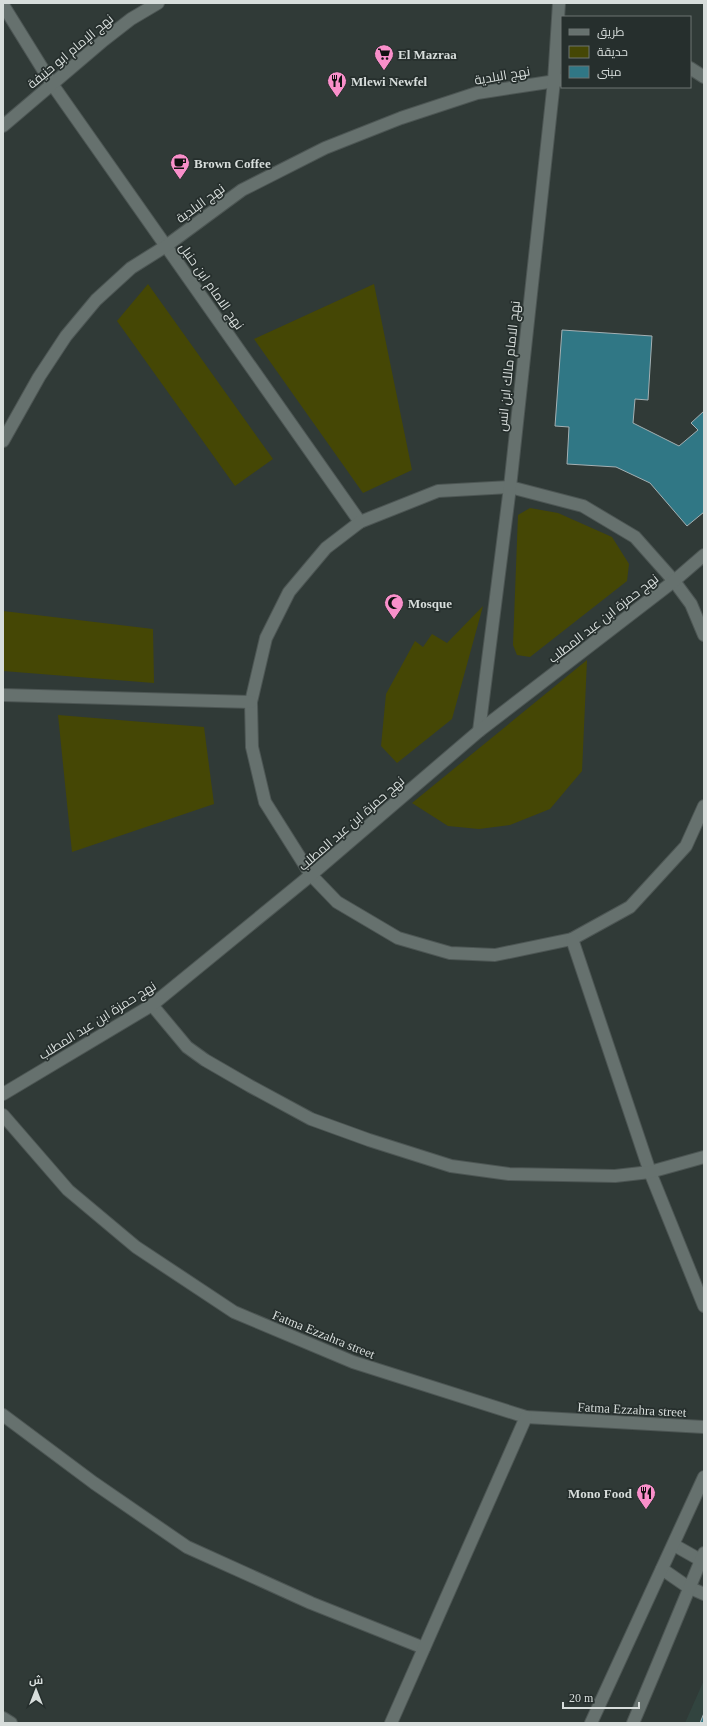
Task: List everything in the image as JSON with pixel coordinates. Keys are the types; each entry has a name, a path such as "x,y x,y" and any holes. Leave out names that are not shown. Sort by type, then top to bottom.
{"street":[{"name":"نهج الإمام ابو حنيفة","path":"3,126 131,19 158,3"},
{"name":"نهج الامام مالك ابن انس","path":"479,731 510,487 558,80 560,3"},
{"name":"نهج الامام ابن حنبل","path":"3,5 52,84 360,522"},
{"path":"691,68 704,70"},
{"path":"691,69 704,77"},
{"name":"نهج البلدية","path":"3,441 50,359 66,336 96,300 131,268 166,246 242,190 325,148 401,118 477,93 558,80"},
{"path":"704,634 691,604 674,581 635,537 582,506 510,487 438,490 360,522 326,548 289,592 266,638 251,702 252,746 265,802 312,875 337,902 398,938 450,953 495,955 572,939 630,907 686,846 704,806"},
{"name":"نهج حمزة ابن عبد المطلب","path":"3,1094 152,1005 312,875 479,731 674,581 704,555"},
{"path":"3,695 251,702"},
{"path":"572,939 650,1172 704,1306"},
{"path":"152,1005 187,1047 205,1060 312,1119 370,1140 451,1166 509,1174 615,1176 650,1172 704,1157"},
{"name":"Fatma Ezzahra street","path":"3,1115 68,1190 136,1247 234,1312 352,1362 526,1416 704,1427"},
{"path":"3,1415 94,1483 187,1547 311,1603 424,1648"},
{"path":"392,1723 526,1416"},
{"path":"591,1723 704,1477"},
{"path":"633,1723 672,1631 688,1587 703,1559 674,1545"},
{"path":"662,1569 688,1587 704,1594"},
{"path":"3,1718 11,1723"}],"shaded area":[{"path":"704,1680 704,1723 685,1723"}],"green space":[{"path":"148,284 273,459 235,486 117,321"},
{"path":"374,284 412,470 363,493 254,339"},
{"path":"530,508 558,513 612,537 629,564 627,581 530,657 517,655 513,645 518,515"},
{"path":"483,606 452,719 397,763 381,746 386,694 415,641 423,647 432,634 447,643"},
{"path":"3,611 153,629 154,683 3,671"},
{"path":"587,660 582,771 550,809 510,825 479,829 448,826 412,803"},
{"path":"58,715 204,727 214,804 72,852"}],"building":[{"path":"562,330 652,336 648,400 635,399 633,423 679,446 698,430 691,423 704,411 704,512 687,526 650,483 616,467 567,464 569,427 555,426"},
{"path":"704,1713 704,1723 700,1723"}],"place":[{"name":"El Mazraa","path":"384,71"},
{"name":"Mlewi Newfel","path":"337,98"},
{"name":"Brown Coffee","path":"180,180"},
{"name":"Mosque","path":"394,620"},
{"name":"Mono Food","path":"646,1510"}]}
